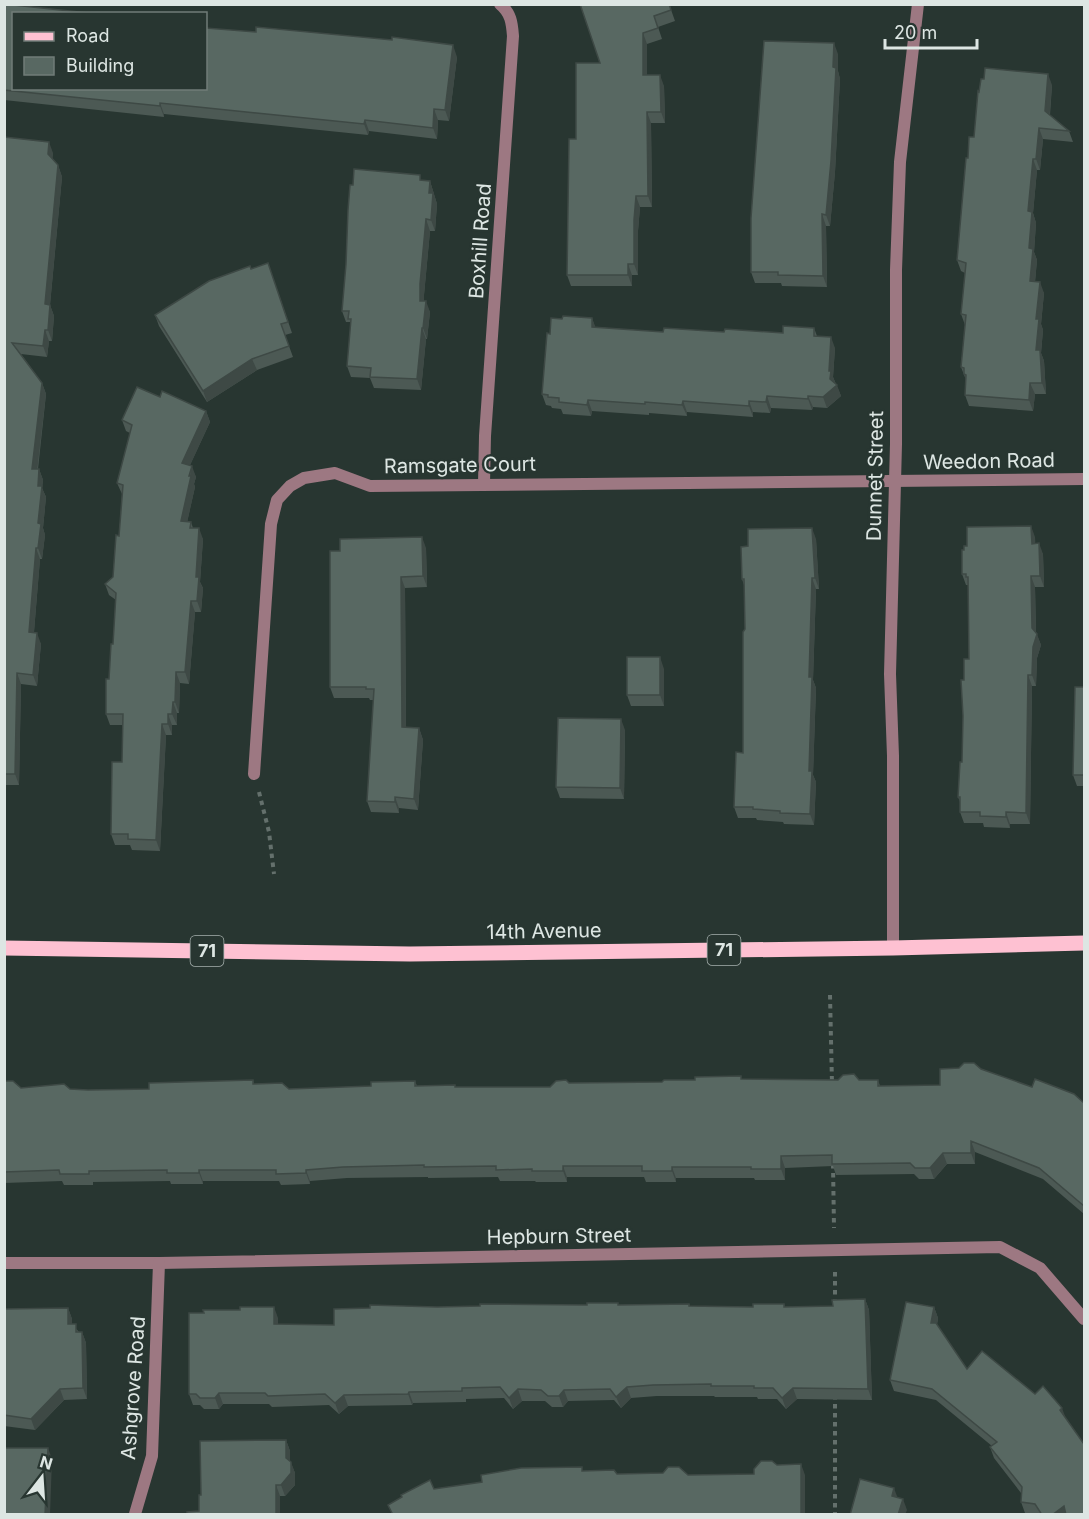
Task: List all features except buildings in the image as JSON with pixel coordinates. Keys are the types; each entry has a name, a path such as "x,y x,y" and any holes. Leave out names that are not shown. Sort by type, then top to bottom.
{"main road":[{"name":"14th Avenue","path":"4,948 410,954 893,948 1084,943"}],"street":[{"name":"Boxhill Road","path":"484,484 485,436 513,36 512,22 507,10 500,4"},
{"name":"Dunnet Street","path":"893,948 890,674 898,207 900,162 918,4"},
{"name":"Ramsgate Court","path":"254,774 271,524 277,500 290,486 304,478 335,473 370,486 895,482"},
{"name":"Weedon Road","path":"895,482 1084,479"},
{"name":"Hepburn Street","path":"4,1263 159,1263 1000,1247 1040,1268 1084,1319"},
{"name":"Ashgrove Road","path":"135,1515 152,1456 159,1263"}],"path":[{"path":"254,774 269,831 274,874"}]}
